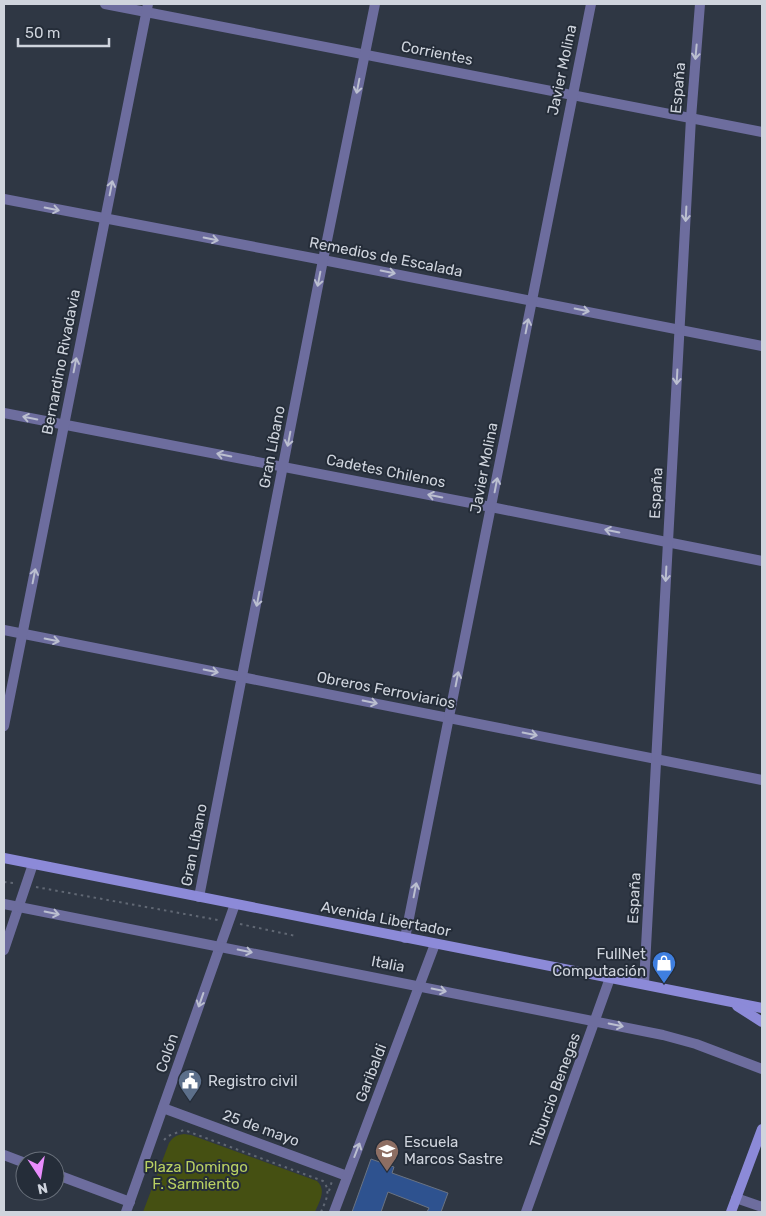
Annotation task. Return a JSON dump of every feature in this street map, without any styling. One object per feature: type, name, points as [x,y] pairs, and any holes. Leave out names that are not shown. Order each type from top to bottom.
[{"type":"main road","name":"Avenida Libertador","points":[[4,858],[762,1008]]},
{"type":"main road","points":[[730,1002],[762,1022]]},
{"type":"main road","points":[[731,1212],[762,1129]]},
{"type":"street","name":"Corrientes","points":[[105,4],[147,8],[364,54],[762,132]]},
{"type":"street","name":"Gran Líbano","points":[[199,897],[374,4]]},
{"type":"street","name":"Javier Molina","points":[[405,938],[592,4]]},
{"type":"street","name":"España","points":[[644,984],[691,118],[700,4]]},
{"type":"street","name":"Bernardino Rivadavia","points":[[4,726],[147,8]]},
{"type":"street","name":"Remedios de Escalada","points":[[4,199],[762,346]]},
{"type":"street","name":"Cadetes Chilenos","points":[[4,413],[762,561]]},
{"type":"street","name":"Obreros Ferroviarios","points":[[4,630],[762,780]]},
{"type":"street","points":[[4,950],[33,864]]},
{"type":"street","name":"Italia","points":[[4,904],[680,1039],[762,1069]]},
{"type":"street","name":"Colón","points":[[126,1212],[235,904]]},
{"type":"street","name":"Garibaldi","points":[[334,1212],[435,944]]},
{"type":"street","name":"Tiburcio Benegas","points":[[526,1212],[610,978]]},
{"type":"street","name":"25 de mayo","points":[[163,1108],[348,1176]]},
{"type":"street","points":[[65,1178],[130,1202]]},
{"type":"street","points":[[736,1198],[762,1207]]},
{"type":"path","points":[[4,882],[229,922],[296,936]]},
{"type":"path","points":[[161,1143],[168,1136],[184,1130],[323,1181],[328,1186],[328,1193],[321,1212]]},
{"type":"green space","name":"Plaza Domingo F. Sarmiento","points":[[184,1134],[317,1181],[322,1192],[315,1212],[143,1212],[169,1143],[175,1137]]},
{"type":"building","name":"Escuela Marcos Sastre","points":[[371,1159],[394,1167],[392,1173],[448,1193],[441,1212],[427,1212],[429,1208],[388,1192],[381,1212],[352,1212]]},
{"type":"place","name":"FullNet Computación","points":[[664,984]]},
{"type":"place","name":"Registro civil","points":[[190,1102]]},
{"type":"place","name":"Escuela Marcos Sastre","points":[[387,1172]]}]
